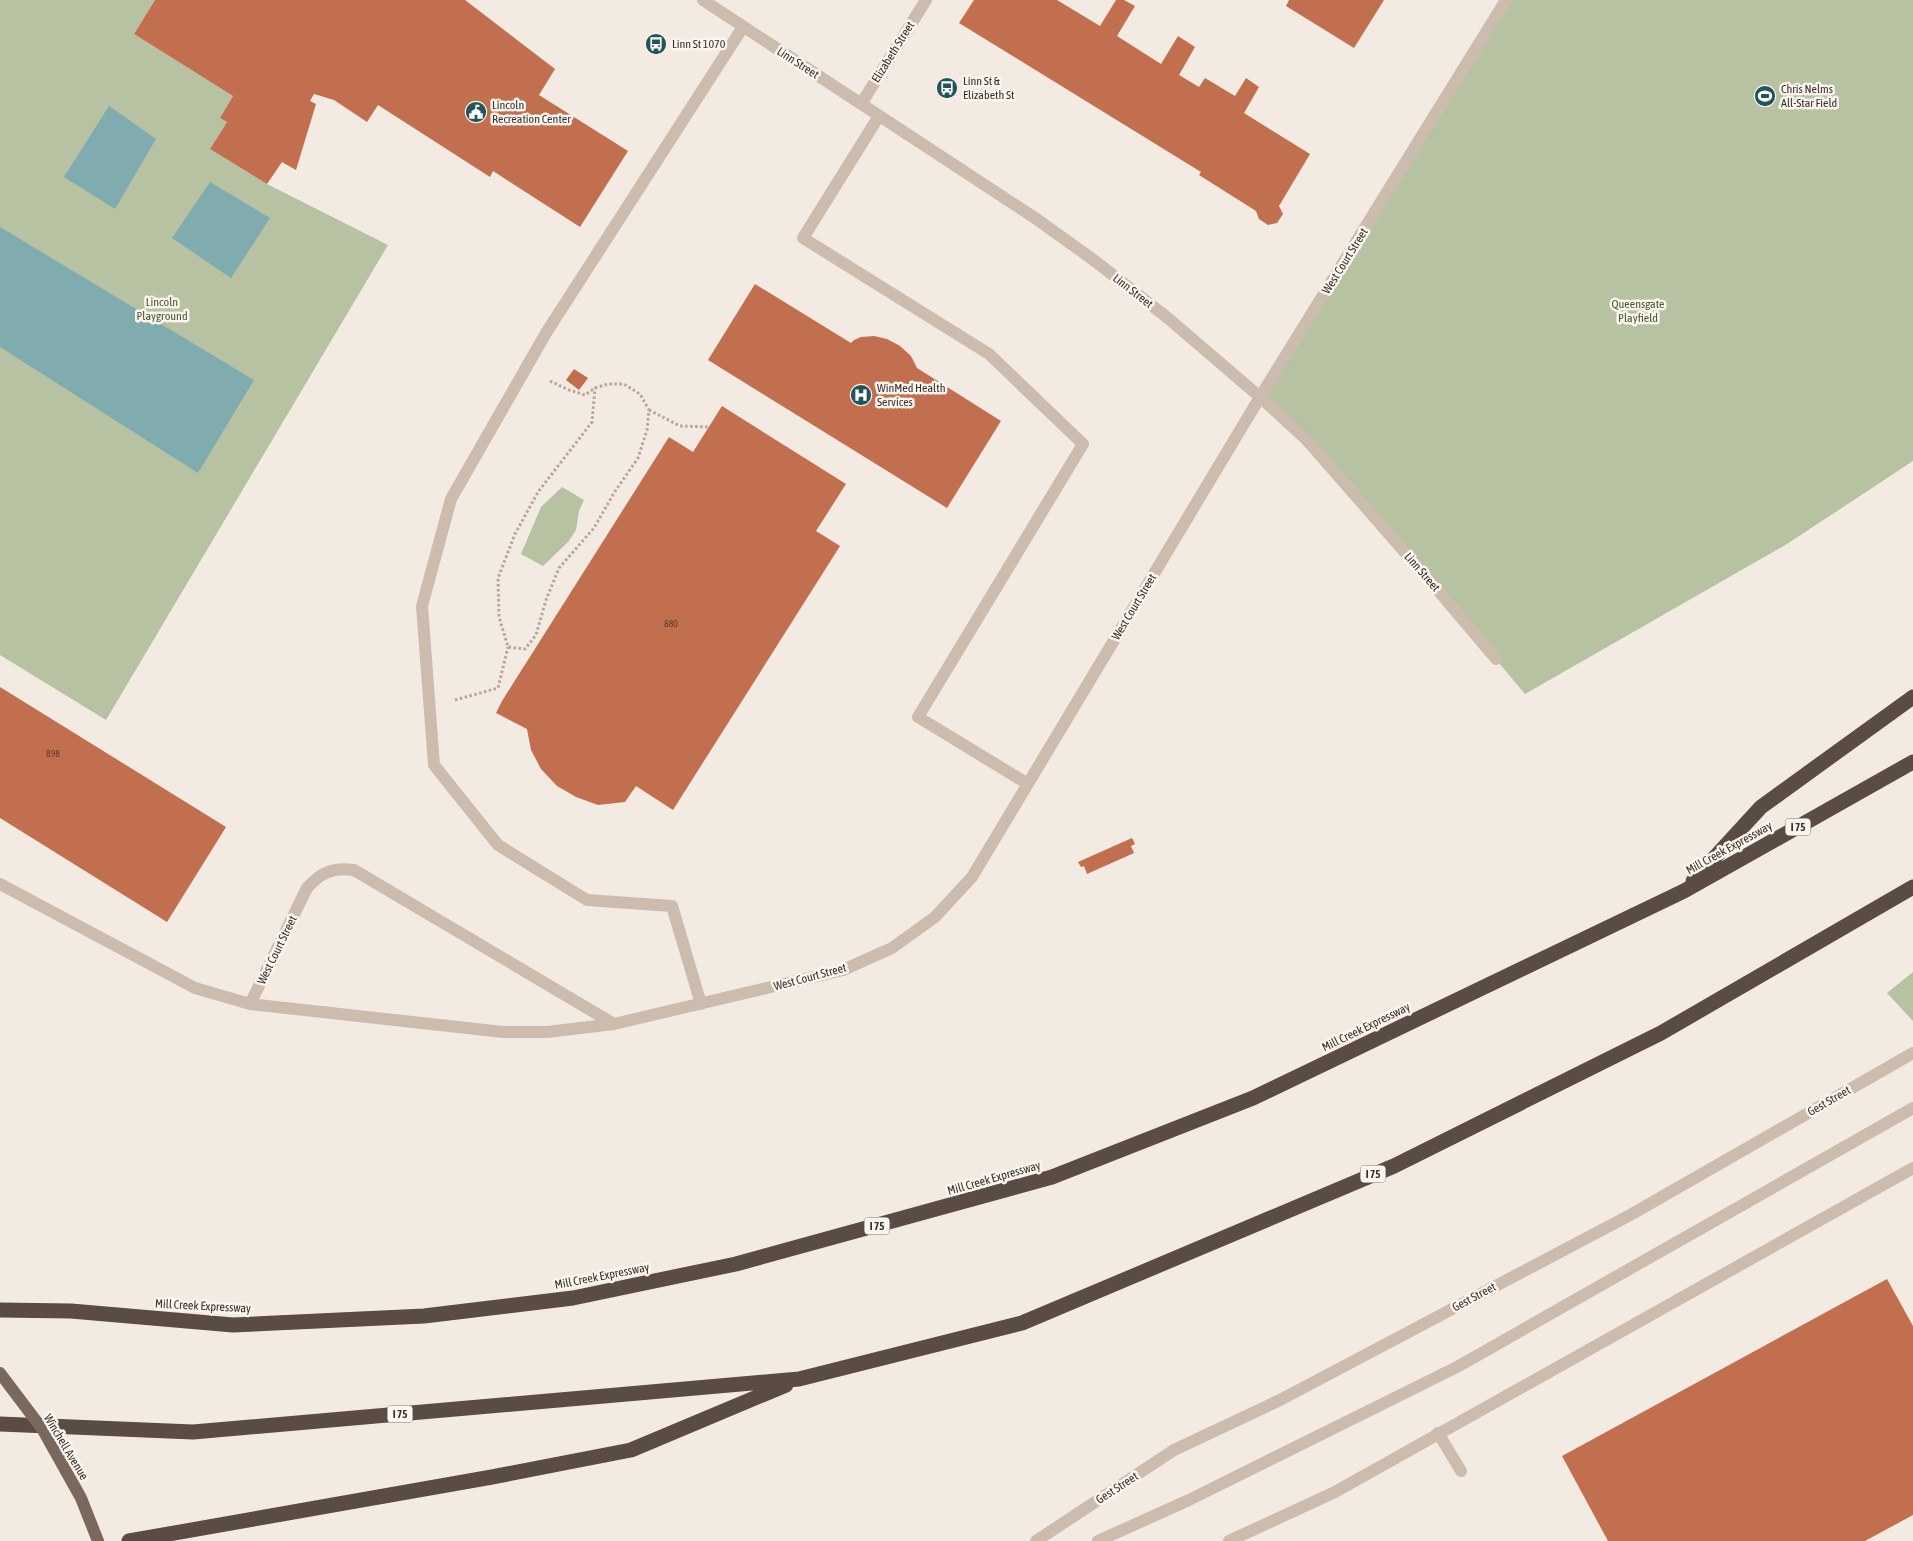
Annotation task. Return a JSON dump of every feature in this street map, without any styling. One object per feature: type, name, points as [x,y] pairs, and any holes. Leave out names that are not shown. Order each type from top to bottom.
[{"type":"highway","points":[[1684,891],[1760,807],[1913,697]]},
{"type":"highway","name":"Mill Creek Expressway","points":[[0,1310],[71,1311],[233,1325],[424,1316],[573,1298],[736,1264],[1052,1177],[1253,1098],[1684,891],[1913,762]]},
{"type":"highway","name":"I 75","points":[[0,1424],[193,1432],[799,1379],[1022,1322],[1394,1166],[1661,1033],[1913,887]]},
{"type":"highway","points":[[129,1541],[492,1477],[632,1450],[799,1379]]},
{"type":"main road","name":"Winchell Avenue","points":[[0,1372],[43,1430],[81,1498],[98,1541]]},
{"type":"street","name":"Linn Street","points":[[703,0],[1035,218],[1095,261],[1169,319],[1260,396],[1306,439],[1496,659]]},
{"type":"street","name":"Elizabeth Street","points":[[861,104],[926,0]]},
{"type":"street","name":"West Court Street","points":[[614,1024],[354,870],[341,868],[328,871],[316,878],[307,888],[250,1004],[503,1032],[547,1032],[614,1024],[843,970],[892,948],[936,917],[972,878],[1260,396],[1506,0]]},
{"type":"street","points":[[700,1004],[672,906],[587,900],[498,845],[434,765],[422,606],[451,499],[524,369],[743,27]]},
{"type":"street","points":[[879,116],[803,238],[989,354],[1083,444],[918,717],[1028,784]]},
{"type":"street","points":[[0,884],[195,988],[250,1004]]},
{"type":"street","name":"Gest Street","points":[[1036,1541],[1174,1450],[1280,1400],[1632,1214],[1913,1053]]},
{"type":"street","points":[[1098,1541],[1189,1500],[1457,1367],[1913,1108]]},
{"type":"street","points":[[1229,1541],[1335,1492],[1913,1168]]},
{"type":"street","points":[[1438,1434],[1461,1471]]},
{"type":"path","points":[[508,647],[525,649],[536,635],[546,600],[559,568],[594,528],[614,493],[638,458],[647,430],[648,410],[640,394],[624,384],[608,384],[596,388],[585,395],[569,390],[524,369]]},
{"type":"path","points":[[429,707],[498,688],[508,647],[500,617],[498,578],[515,534],[538,492],[592,422],[596,388]]},
{"type":"path","points":[[648,410],[680,426],[709,427]]},
{"type":"green space","name":"Lincoln Playground","points":[[0,0],[155,0],[134,34],[233,96],[220,118],[227,122],[210,149],[267,184],[388,245],[106,720],[0,655]]},
{"type":"green space","name":"Queensgate Playfield","points":[[1506,0],[1913,0],[1913,461],[1787,544],[1525,694],[1431,582],[1260,397]]},
{"type":"green space","points":[[562,487],[584,500],[579,511],[576,530],[568,542],[543,566],[521,554],[541,507]]},
{"type":"green space","points":[[1913,972],[1913,1021],[1887,993]]},
{"type":"water","points":[[109,106],[156,139],[115,209],[64,177]]},
{"type":"water","points":[[210,182],[270,218],[231,278],[172,238]]},
{"type":"water","points":[[0,227],[254,380],[198,473],[0,347]]},
{"type":"building","name":"Lincoln Recreation Center","points":[[155,0],[465,0],[555,69],[539,95],[628,151],[580,227],[493,171],[490,177],[378,105],[367,122],[334,100],[314,94],[310,101],[316,104],[296,170],[282,162],[267,184],[210,149],[227,122],[220,118],[233,96],[134,34]]},
{"type":"building","points":[[974,0],[1057,0],[1100,26],[1116,0],[1124,0],[1135,6],[1117,36],[1161,64],[1178,36],[1195,47],[1179,75],[1199,87],[1205,78],[1235,96],[1246,78],[1259,87],[1244,113],[1310,154],[1279,206],[1283,214],[1277,223],[1268,225],[1259,219],[1256,211],[1199,175],[1201,172],[959,23]]},
{"type":"building","points":[[1289,0],[1384,0],[1354,48],[1286,6]]},
{"type":"building","name":"WinMed Health Services","points":[[755,284],[851,343],[861,337],[874,336],[887,339],[900,346],[911,356],[917,368],[1001,421],[947,508],[708,360]]},
{"type":"building","points":[[574,369],[588,378],[579,390],[566,380]]},
{"type":"building","points":[[722,406],[846,484],[816,531],[840,546],[673,810],[636,786],[625,802],[598,805],[576,797],[557,786],[541,769],[531,750],[527,729],[496,713],[669,437],[693,452]]},
{"type":"building","points":[[0,687],[226,827],[167,922],[0,818]]},
{"type":"building","points":[[1132,838],[1135,844],[1131,846],[1134,853],[1087,874],[1084,866],[1081,867],[1078,862]]},
{"type":"building","points":[[1887,1279],[1913,1326],[1913,1515],[1865,1541],[1608,1541],[1562,1456]]},
{"type":"place","name":"Linn St 1070","points":[[656,44]]},
{"type":"place","name":"Linn St & Elizabeth St","points":[[947,88]]},
{"type":"place","name":"Chris Nelms All-Star Field","points":[[1765,96]]},
{"type":"place","name":"Lincoln Recreation Center","points":[[476,112]]},
{"type":"place","name":"WinMed Health Services","points":[[861,395]]}]
